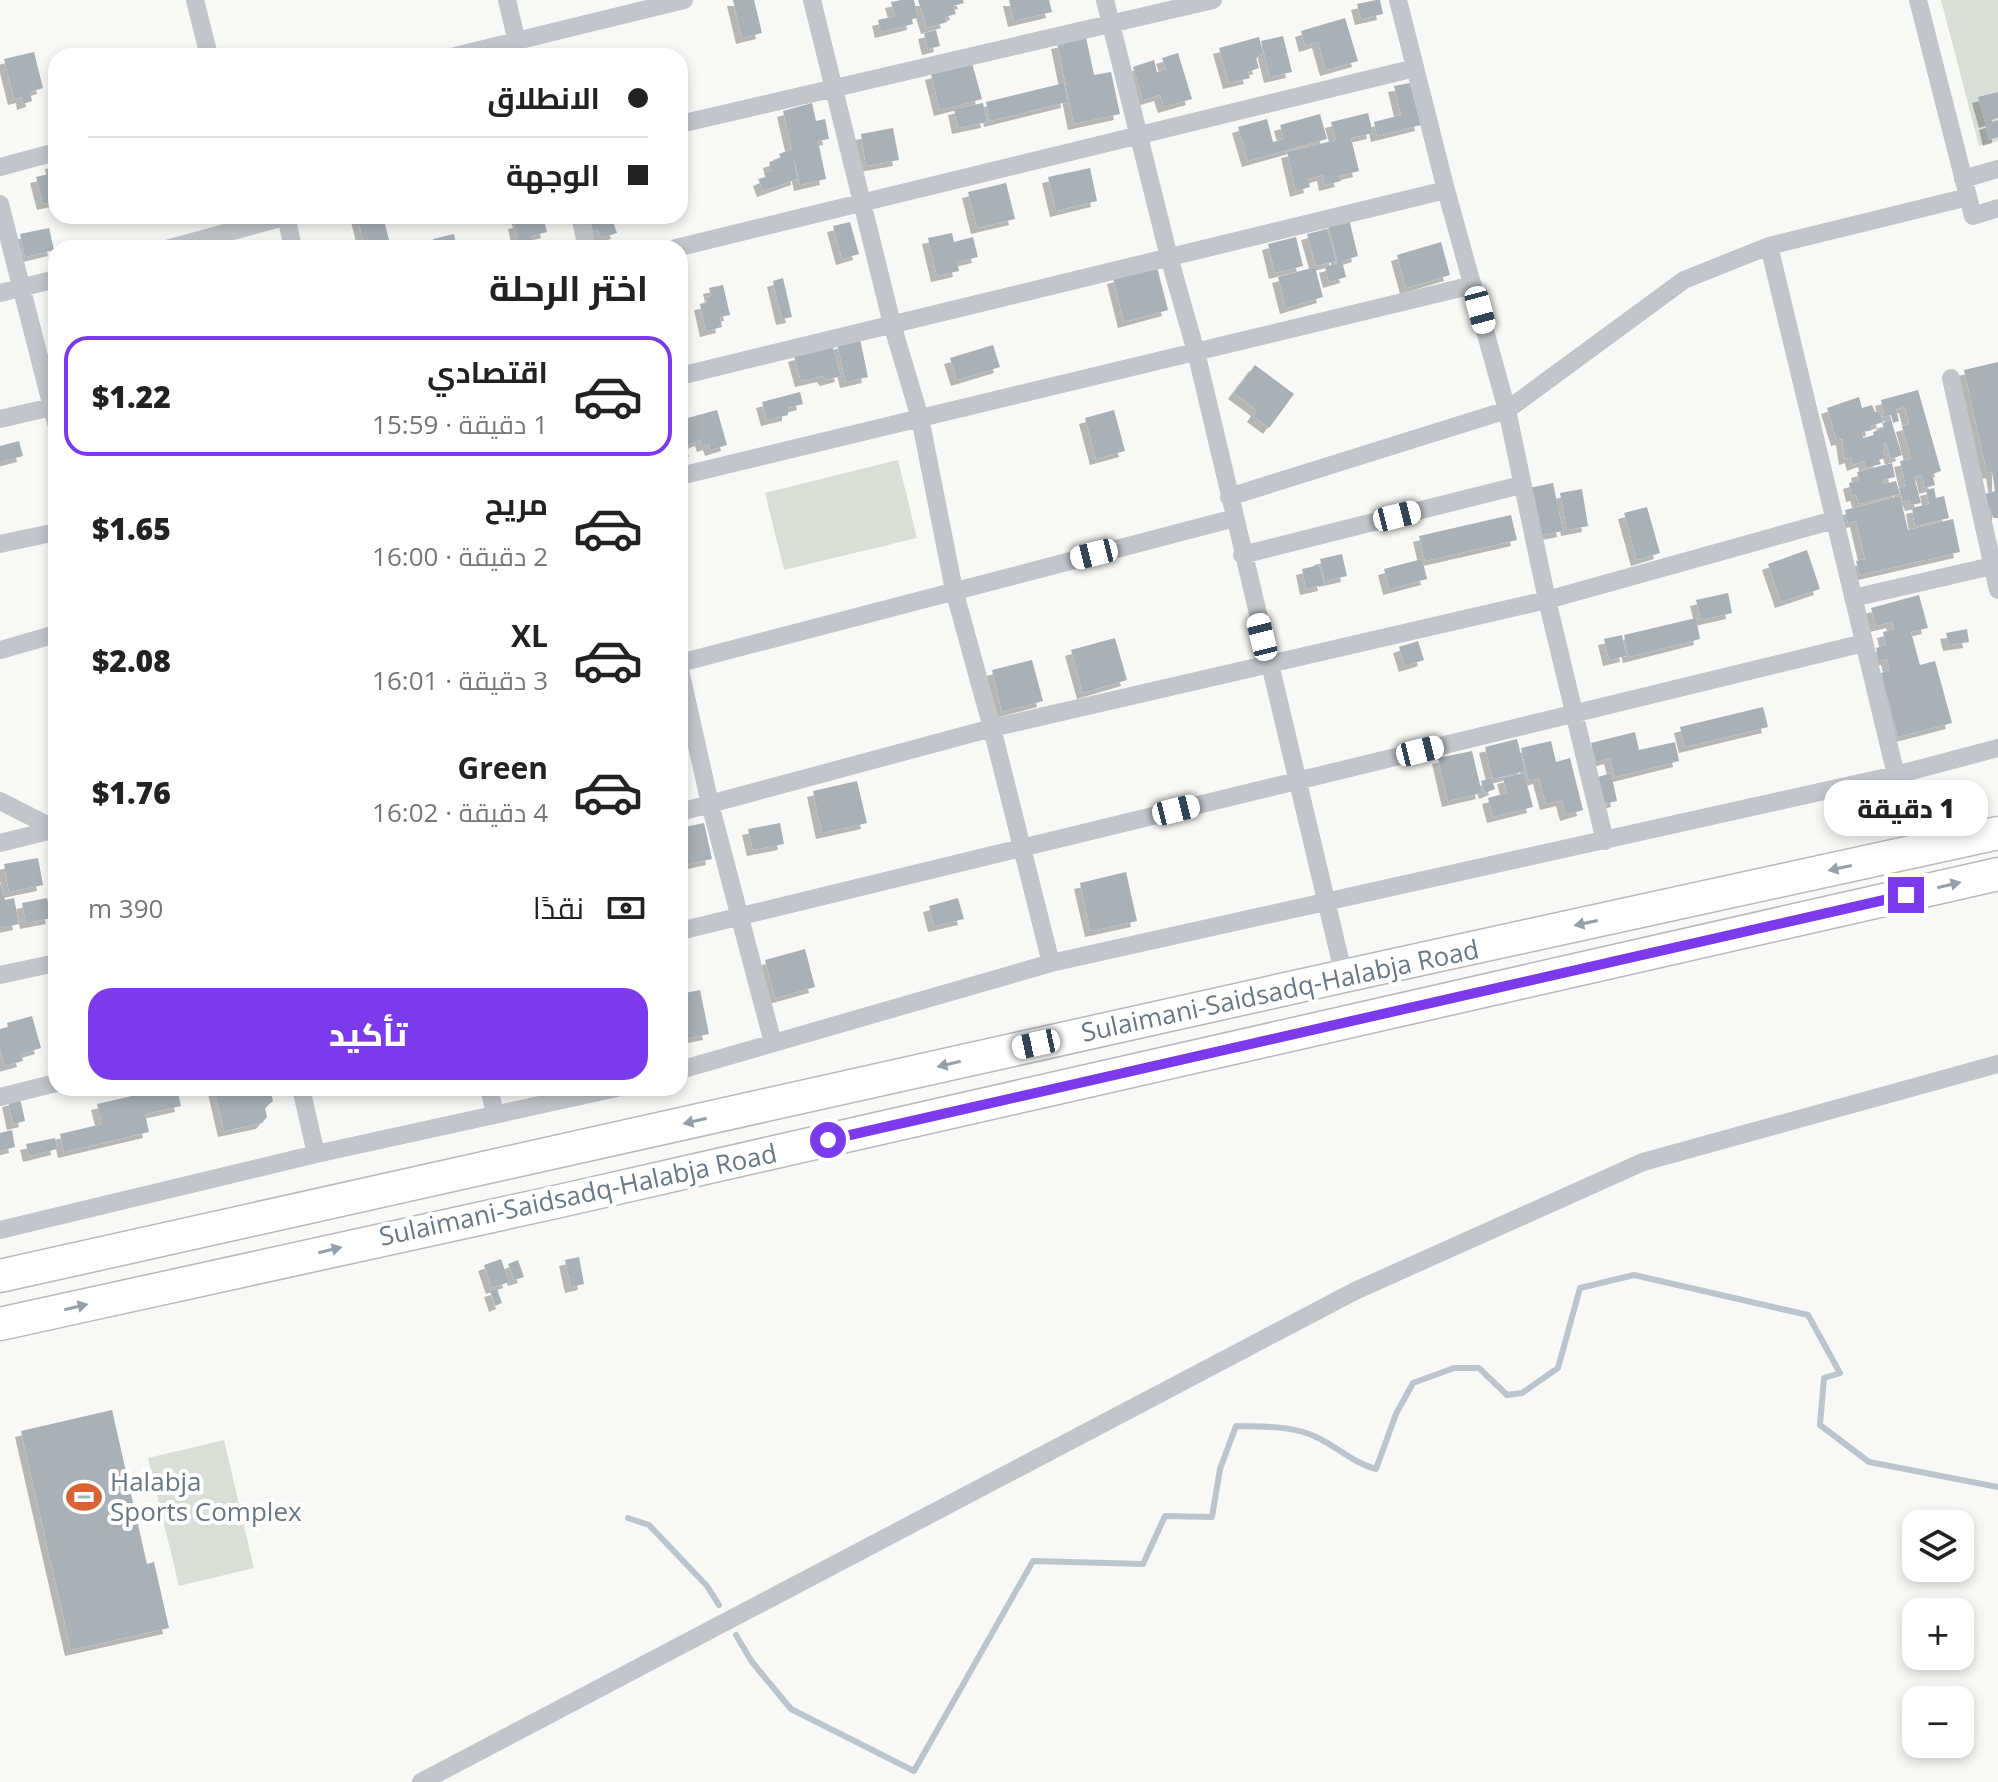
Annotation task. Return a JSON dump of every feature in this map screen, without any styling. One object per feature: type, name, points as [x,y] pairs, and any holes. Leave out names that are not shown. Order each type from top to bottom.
[{"type":"highway","name":"Sulaimani-Saidsadq-Halabja Road","points":[[0,1276],[1998,833]]},
{"type":"highway","name":"Sulaimani-Saidsadq-Halabja Road","points":[[0,1324],[1998,874]]},
{"type":"highway","points":[[1005,1051],[1013,1098]]},
{"type":"street","points":[[195,0],[207,48]]},
{"type":"street","points":[[507,0],[517,42]]},
{"type":"street","points":[[490,48],[517,42],[540,47],[684,0]]},
{"type":"street","points":[[812,0],[892,324],[920,418],[954,590],[1051,963]]},
{"type":"street","points":[[1105,0],[1196,352],[1344,976]]},
{"type":"street","points":[[688,122],[1213,0]]},
{"type":"street","points":[[1398,0],[1446,190],[1507,410],[1547,600],[1605,841]]},
{"type":"street","points":[[1918,0],[1973,216],[1998,208]]},
{"type":"street","points":[[688,245],[1415,68]]},
{"type":"street","points":[[0,167],[48,154]]},
{"type":"street","points":[[1229,497],[1507,410],[1684,280],[1769,246],[1966,188],[1998,169]]},
{"type":"street","points":[[688,374],[1446,190]]},
{"type":"street","points":[[0,204],[48,387]]},
{"type":"street","points":[[199,240],[257,224]]},
{"type":"street","points":[[1769,246],[1896,775]]},
{"type":"street","points":[[0,293],[48,281]]},
{"type":"street","points":[[688,474],[1473,285]]},
{"type":"street","points":[[1951,378],[1998,590]]},
{"type":"street","points":[[0,419],[48,413]]},
{"type":"street","points":[[1242,555],[1521,485]]},
{"type":"street","points":[[688,661],[1235,518]]},
{"type":"street","points":[[688,810],[992,728],[1547,600],[1834,520]]},
{"type":"street","points":[[0,544],[48,534]]},
{"type":"street","points":[[1853,598],[1992,566]]},
{"type":"street","points":[[0,650],[48,636]]},
{"type":"street","points":[[688,929],[1864,643]]},
{"type":"street","points":[[688,706],[710,804],[773,1043]]},
{"type":"street","points":[[688,1068],[1051,963],[1896,775],[1998,748]]},
{"type":"street","points":[[0,801],[48,825]]},
{"type":"street","points":[[0,843],[48,831]]},
{"type":"street","points":[[0,975],[48,965]]},
{"type":"street","points":[[421,1782],[1355,1291],[1643,1162],[1998,1064]]},
{"type":"street","points":[[0,1097],[48,1085]]},
{"type":"street","points":[[303,1096],[316,1154]]},
{"type":"street","points":[[491,1096],[495,1114]]},
{"type":"street","points":[[0,1230],[316,1154],[579,1096]]},
{"type":"shaded area","points":[[1941,0],[1998,0],[1998,141],[1979,146]]},
{"type":"shaded area","points":[[898,460],[917,538],[784,570],[765,493]]},
{"type":"shaded area","points":[[224,1440],[254,1568],[179,1586],[148,1458]]},
{"type":"building","points":[[733,0],[754,0],[762,33],[742,38]]},
{"type":"building","points":[[914,0],[918,18],[912,19],[913,24],[881,32],[878,20],[895,16],[891,2]]},
{"type":"building","points":[[918,0],[963,0],[964,3],[953,6],[956,14],[945,17],[947,22],[927,28]]},
{"type":"building","points":[[1009,0],[1049,0],[1052,12],[1014,21]]},
{"type":"building","points":[[1380,0],[1383,14],[1361,19],[1357,4]]},
{"type":"building","points":[[1345,18],[1358,61],[1326,70],[1318,42],[1305,46],[1301,31]]},
{"type":"building","points":[[936,30],[940,46],[928,49],[924,33]]},
{"type":"building","points":[[1283,36],[1292,72],[1270,77],[1261,41]]},
{"type":"building","points":[[1086,37],[1094,75],[1111,72],[1120,114],[1074,124],[1057,43]]},
{"type":"building","points":[[1259,37],[1263,53],[1256,58],[1259,68],[1248,72],[1250,78],[1229,83],[1219,48]]},
{"type":"building","points":[[34,52],[43,88],[30,92],[32,101],[23,104],[22,97],[14,99],[4,59]]},
{"type":"building","points":[[1178,53],[1192,99],[1164,107],[1160,95],[1143,100],[1133,67],[1154,60],[1157,72],[1166,69],[1162,58]]},
{"type":"building","points":[[972,63],[982,99],[940,110],[931,74]]},
{"type":"building","points":[[1064,83],[1067,102],[990,121],[986,102]]},
{"type":"building","points":[[1410,83],[1421,125],[1377,136],[1374,122],[1401,115],[1394,86]]},
{"type":"building","points":[[1998,92],[1998,118],[1985,122],[1978,97]]},
{"type":"building","points":[[812,103],[816,121],[825,119],[829,139],[818,141],[826,179],[800,185],[793,154],[797,179],[763,191],[759,180],[766,177],[764,173],[771,171],[769,162],[781,158],[779,154],[792,149],[783,111]]},
{"type":"building","points":[[983,103],[987,122],[958,128],[954,109]]},
{"type":"building","points":[[1368,113],[1373,133],[1351,138],[1359,171],[1339,176],[1341,181],[1325,185],[1323,175],[1308,179],[1310,187],[1296,191],[1287,152],[1336,140],[1331,122]]},
{"type":"building","points":[[1320,114],[1327,139],[1248,161],[1238,127],[1267,119],[1273,142],[1284,139],[1280,125]]},
{"type":"building","points":[[1998,120],[1998,137],[1989,140],[1985,124]]},
{"type":"building","points":[[893,128],[899,160],[866,166],[861,134]]},
{"type":"building","points":[[1090,168],[1097,201],[1056,211],[1048,177]]},
{"type":"building","points":[[48,174],[48,203],[43,204],[36,177]]},
{"type":"building","points":[[1006,183],[1015,219],[977,228],[968,192]]},
{"type":"building","points":[[1349,219],[1358,256],[1342,261],[1346,277],[1329,282],[1325,267],[1338,263],[1328,224]]},
{"type":"building","points":[[850,222],[859,254],[842,259],[833,226]]},
{"type":"building","points":[[359,224],[385,224],[389,240],[363,240]]},
{"type":"building","points":[[514,224],[545,224],[547,232],[532,236],[533,240],[518,240]]},
{"type":"building","points":[[591,224],[614,224],[617,233],[601,238],[598,230],[593,231]]},
{"type":"building","points":[[49,228],[52,240],[48,240],[48,251],[25,257],[20,234]]},
{"type":"building","points":[[1327,229],[1336,261],[1316,266],[1307,234]]},
{"type":"building","points":[[952,233],[954,242],[973,237],[978,257],[957,262],[959,271],[937,276],[928,238]]},
{"type":"building","points":[[454,234],[455,240],[433,240]]},
{"type":"building","points":[[1296,237],[1303,266],[1275,273],[1268,244]]},
{"type":"building","points":[[1441,242],[1450,275],[1406,288],[1397,255]]},
{"type":"building","points":[[1157,267],[1168,310],[1124,322],[1113,278]]},
{"type":"building","points":[[1315,267],[1323,297],[1286,308],[1278,277]]},
{"type":"building","points":[[783,278],[792,317],[782,319],[773,281]]},
{"type":"building","points":[[723,285],[730,315],[720,317],[722,327],[706,331],[700,304],[707,303],[706,298],[711,296],[709,288]]},
{"type":"building","points":[[860,339],[868,377],[846,382],[837,344]]},
{"type":"building","points":[[832,345],[841,376],[801,381],[794,356]]},
{"type":"building","points":[[993,345],[1000,367],[957,380],[950,358]]},
{"type":"building","points":[[1998,362],[1998,518],[1993,518],[1985,494],[1995,491],[1992,472],[1987,473],[1964,370]]},
{"type":"building","points":[[1255,365],[1294,394],[1269,428],[1253,416],[1257,410],[1234,393]]},
{"type":"building","points":[[1918,390],[1941,471],[1932,474],[1935,485],[1925,488],[1922,475],[1914,477],[1921,503],[1911,505],[1909,500],[1903,502],[1899,488],[1906,486],[1900,461],[1911,459],[1902,426],[1909,424],[1905,407],[1896,409],[1899,421],[1893,423],[1891,415],[1883,417],[1881,400]]},
{"type":"building","points":[[800,392],[803,404],[788,408],[788,415],[767,420],[762,402]]},
{"type":"building","points":[[1859,397],[1862,408],[1872,405],[1875,412],[1879,411],[1883,422],[1871,426],[1872,430],[1862,432],[1863,438],[1874,435],[1873,432],[1884,428],[1882,423],[1891,420],[1902,455],[1891,459],[1886,443],[1883,444],[1885,458],[1879,460],[1881,464],[1866,468],[1864,461],[1853,465],[1851,457],[1845,459],[1842,439],[1837,440],[1827,408]]},
{"type":"building","points":[[717,410],[727,445],[711,450],[709,444],[703,446],[701,440],[688,445],[688,418]]},
{"type":"building","points":[[1114,410],[1125,451],[1096,459],[1085,418]]},
{"type":"building","points":[[19,441],[23,456],[0,462],[0,446]]},
{"type":"building","points":[[1892,463],[1895,477],[1883,480],[1884,484],[1896,481],[1900,494],[1859,504],[1856,495],[1852,496],[1849,483],[1859,480],[1857,472]]},
{"type":"building","points":[[1553,483],[1563,531],[1539,536],[1529,488]]},
{"type":"building","points":[[1934,488],[1936,498],[1944,496],[1949,518],[1915,526],[1912,508],[1929,504],[1926,490]]},
{"type":"building","points":[[1582,489],[1588,526],[1567,530],[1560,493]]},
{"type":"building","points":[[1900,496],[1908,530],[1953,519],[1960,552],[1860,575],[1856,561],[1865,559],[1856,521],[1848,523],[1845,510]]},
{"type":"building","points":[[1647,507],[1660,553],[1637,560],[1624,513]]},
{"type":"building","points":[[1511,515],[1517,540],[1425,561],[1419,536]]},
{"type":"building","points":[[1807,550],[1820,589],[1781,602],[1768,564]]},
{"type":"building","points":[[1342,554],[1347,576],[1325,581],[1320,559]]},
{"type":"building","points":[[1422,559],[1427,579],[1389,589],[1384,569]]},
{"type":"building","points":[[1319,565],[1324,585],[1306,589],[1302,569]]},
{"type":"building","points":[[1728,593],[1732,613],[1701,620],[1696,600]]},
{"type":"building","points":[[1919,595],[1928,628],[1911,632],[1920,665],[1935,661],[1952,723],[1898,737],[1881,673],[1890,670],[1887,659],[1879,661],[1876,648],[1886,645],[1883,632],[1894,629],[1892,622],[1876,626],[1871,608]]},
{"type":"building","points":[[1696,618],[1700,639],[1629,657],[1624,635]]},
{"type":"building","points":[[1967,629],[1969,642],[1949,645],[1946,633]]},
{"type":"building","points":[[1622,635],[1626,656],[1609,660],[1604,639]]},
{"type":"building","points":[[1115,638],[1127,680],[1083,693],[1071,650]]},
{"type":"building","points":[[1418,641],[1424,660],[1405,666],[1399,647]]},
{"type":"building","points":[[1032,660],[1043,701],[1002,712],[992,670]]},
{"type":"building","points":[[1763,707],[1768,727],[1685,747],[1680,727]]},
{"type":"building","points":[[1635,732],[1639,750],[1675,742],[1679,761],[1615,777],[1610,758],[1596,762],[1591,743]]},
{"type":"building","points":[[1517,739],[1525,771],[1493,779],[1485,747]]},
{"type":"building","points":[[1551,741],[1556,762],[1570,758],[1583,810],[1566,815],[1562,800],[1546,804],[1539,778],[1529,781],[1521,748]]},
{"type":"building","points":[[1472,751],[1482,793],[1448,801],[1438,758]]},
{"type":"building","points":[[1524,773],[1533,807],[1493,817],[1488,798],[1507,793],[1503,778]]},
{"type":"building","points":[[1611,773],[1617,801],[1604,804],[1598,777]]},
{"type":"building","points":[[1491,778],[1495,789],[1485,793],[1481,781]]},
{"type":"building","points":[[857,781],[867,823],[822,833],[813,791]]},
{"type":"building","points":[[704,823],[712,859],[688,864],[688,826]]},
{"type":"building","points":[[780,823],[784,844],[753,850],[748,829]]},
{"type":"building","points":[[38,858],[43,885],[9,892],[4,864]]},
{"type":"building","points":[[1126,872],[1137,921],[1091,931],[1080,883]]},
{"type":"building","points":[[0,883],[5,900],[14,898],[19,924],[0,928]]},
{"type":"building","points":[[47,898],[48,919],[26,923],[22,903]]},
{"type":"building","points":[[958,898],[964,919],[934,926],[929,906]]},
{"type":"building","points":[[805,949],[815,987],[775,998],[765,960]]},
{"type":"building","points":[[700,990],[709,1034],[688,1038],[688,992]]},
{"type":"building","points":[[32,1016],[41,1048],[21,1054],[23,1061],[5,1066],[0,1049],[0,1029],[8,1027],[7,1023]]},
{"type":"building","points":[[132,1096],[179,1096],[181,1106],[145,1114],[149,1132],[64,1152],[60,1134],[102,1124],[97,1104]]},
{"type":"building","points":[[216,1096],[272,1096],[273,1101],[265,1108],[267,1117],[262,1123],[224,1131]]},
{"type":"building","points":[[20,1098],[25,1121],[13,1124],[8,1101]]},
{"type":"building","points":[[12,1130],[15,1147],[0,1151],[0,1133]]},
{"type":"building","points":[[55,1138],[57,1149],[29,1156],[26,1144]]},
{"type":"building","points":[[579,1257],[584,1284],[571,1287],[565,1260]]},
{"type":"building","points":[[501,1259],[509,1282],[492,1288],[484,1265]]},
{"type":"building","points":[[518,1260],[524,1277],[514,1280],[508,1264]]},
{"type":"building","points":[[497,1289],[502,1303],[495,1306],[490,1291]]},
{"type":"building","name":"Halabja Sports Complex","points":[[112,1410],[147,1564],[154,1562],[169,1628],[71,1650],[21,1431]]},
{"type":"waterway","points":[[736,1635],[752,1662],[791,1709],[914,1771],[1033,1561],[1143,1564],[1165,1516],[1212,1517],[1220,1469],[1236,1426],[1277,1427],[1307,1433],[1376,1469],[1396,1414],[1413,1383],[1454,1368],[1479,1368],[1507,1395],[1522,1393],[1558,1368],[1580,1288],[1634,1275],[1808,1315],[1840,1373],[1824,1378],[1820,1425],[1869,1462],[1998,1487]]},
{"type":"waterway","points":[[628,1518],[649,1525],[707,1586],[719,1605]]},
{"type":"place","name":"Halabja Sports Complex","points":[[84,1497]]},
{"type":"route","points":[[828,1140],[1906,895]]}]
